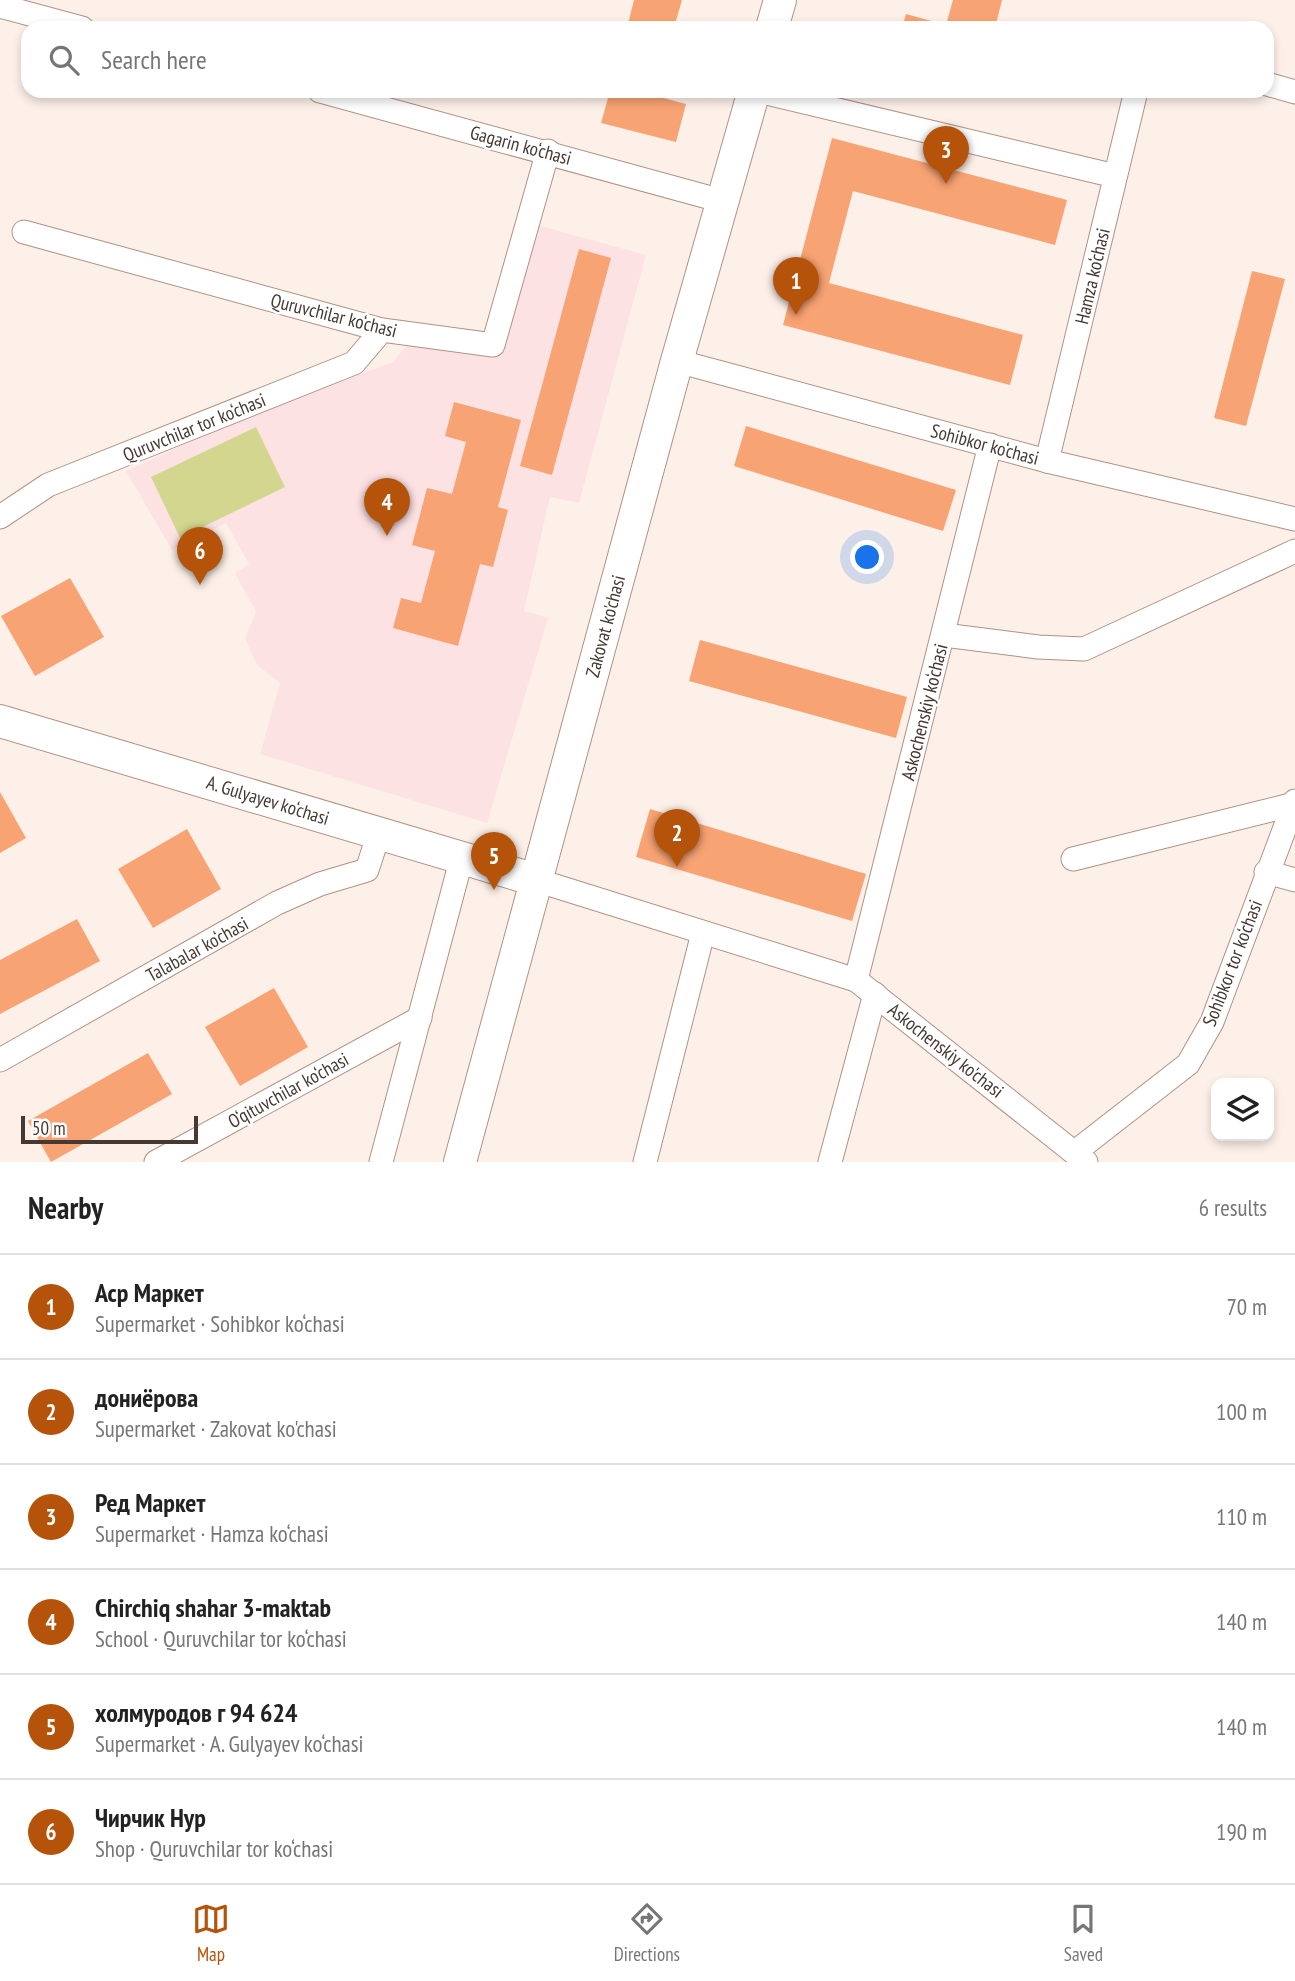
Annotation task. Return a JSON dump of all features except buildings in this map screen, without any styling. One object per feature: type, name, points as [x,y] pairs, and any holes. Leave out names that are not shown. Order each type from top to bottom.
[{"type":"main road","points":[[774,21],[780,0]]},
{"type":"main road","name":"Zakovat ko'chasi","points":[[460,1162],[677,361],[754,98]]},
{"type":"main road","name":"A. Gulyayev ko‘chasi","points":[[0,721],[536,880]]},
{"type":"street","points":[[0,6],[56,21]]},
{"type":"street","points":[[1274,86],[1295,92]]},
{"type":"street","name":"Gagarin ko‘chasi","points":[[346,98],[722,201]]},
{"type":"street","points":[[786,98],[1115,176]]},
{"type":"street","name":"Hamza ko‘chasi","points":[[1047,461],[1134,98]]},
{"type":"street","name":"Quruvchilar ko‘chasi","points":[[24,232],[382,330],[493,345],[548,152]]},
{"type":"street","name":"Quruvchilar tor ko‘chasi","points":[[0,517],[48,485],[354,363],[382,330]]},
{"type":"street","name":"Sohibkor ko‘chasi","points":[[677,361],[1047,461],[1295,519]]},
{"type":"street","name":"Askochenskiy ko‘chasi","points":[[856,980],[990,445]]},
{"type":"street","points":[[944,635],[1038,647],[1084,649],[1295,551]]},
{"type":"street","name":"Sohibkor tor ko‘chasi","points":[[1073,859],[1295,803]]},
{"type":"street","name":"Sohibkor tor ko‘chasi","points":[[1080,1157],[1188,1064],[1212,1022],[1266,873],[1295,803]]},
{"type":"street","name":"Talabalar ko‘chasi","points":[[0,1060],[277,904],[320,884],[367,870],[379,833]]},
{"type":"street","points":[[381,1162],[462,857]]},
{"type":"street","points":[[1266,873],[1295,880]]},
{"type":"street","points":[[536,880],[856,980],[875,994]]},
{"type":"street","points":[[645,1162],[703,933]]},
{"type":"street","name":"Askochenskiy ko'chasi","points":[[831,1162],[875,994],[1080,1157]]},
{"type":"street","name":"O‘qituvchilar ko‘chasi","points":[[156,1162],[420,1018]]},
{"type":"shaded area","points":[[537,225],[646,255],[579,503],[550,497],[524,611],[548,618],[487,823],[260,754],[280,683],[257,665],[245,638],[256,612],[235,573],[249,564],[226,523],[172,550],[126,471],[239,420],[393,362],[407,345],[502,356]]},
{"type":"green space","points":[[256,427],[285,487],[180,538],[151,477]]},
{"type":"place","name":"Ред Маркет","points":[[946,184]]},
{"type":"place","name":"Аср Маркет","points":[[796,315]]},
{"type":"place","name":"Chirchiq shahar 3-maktab","points":[[387,536]]},
{"type":"place","name":"Чирчик Нур","points":[[200,585]]},
{"type":"place","name":"дониёрова","points":[[677,867]]},
{"type":"place","name":"холмуродов г 94 624","points":[[494,890]]}]
